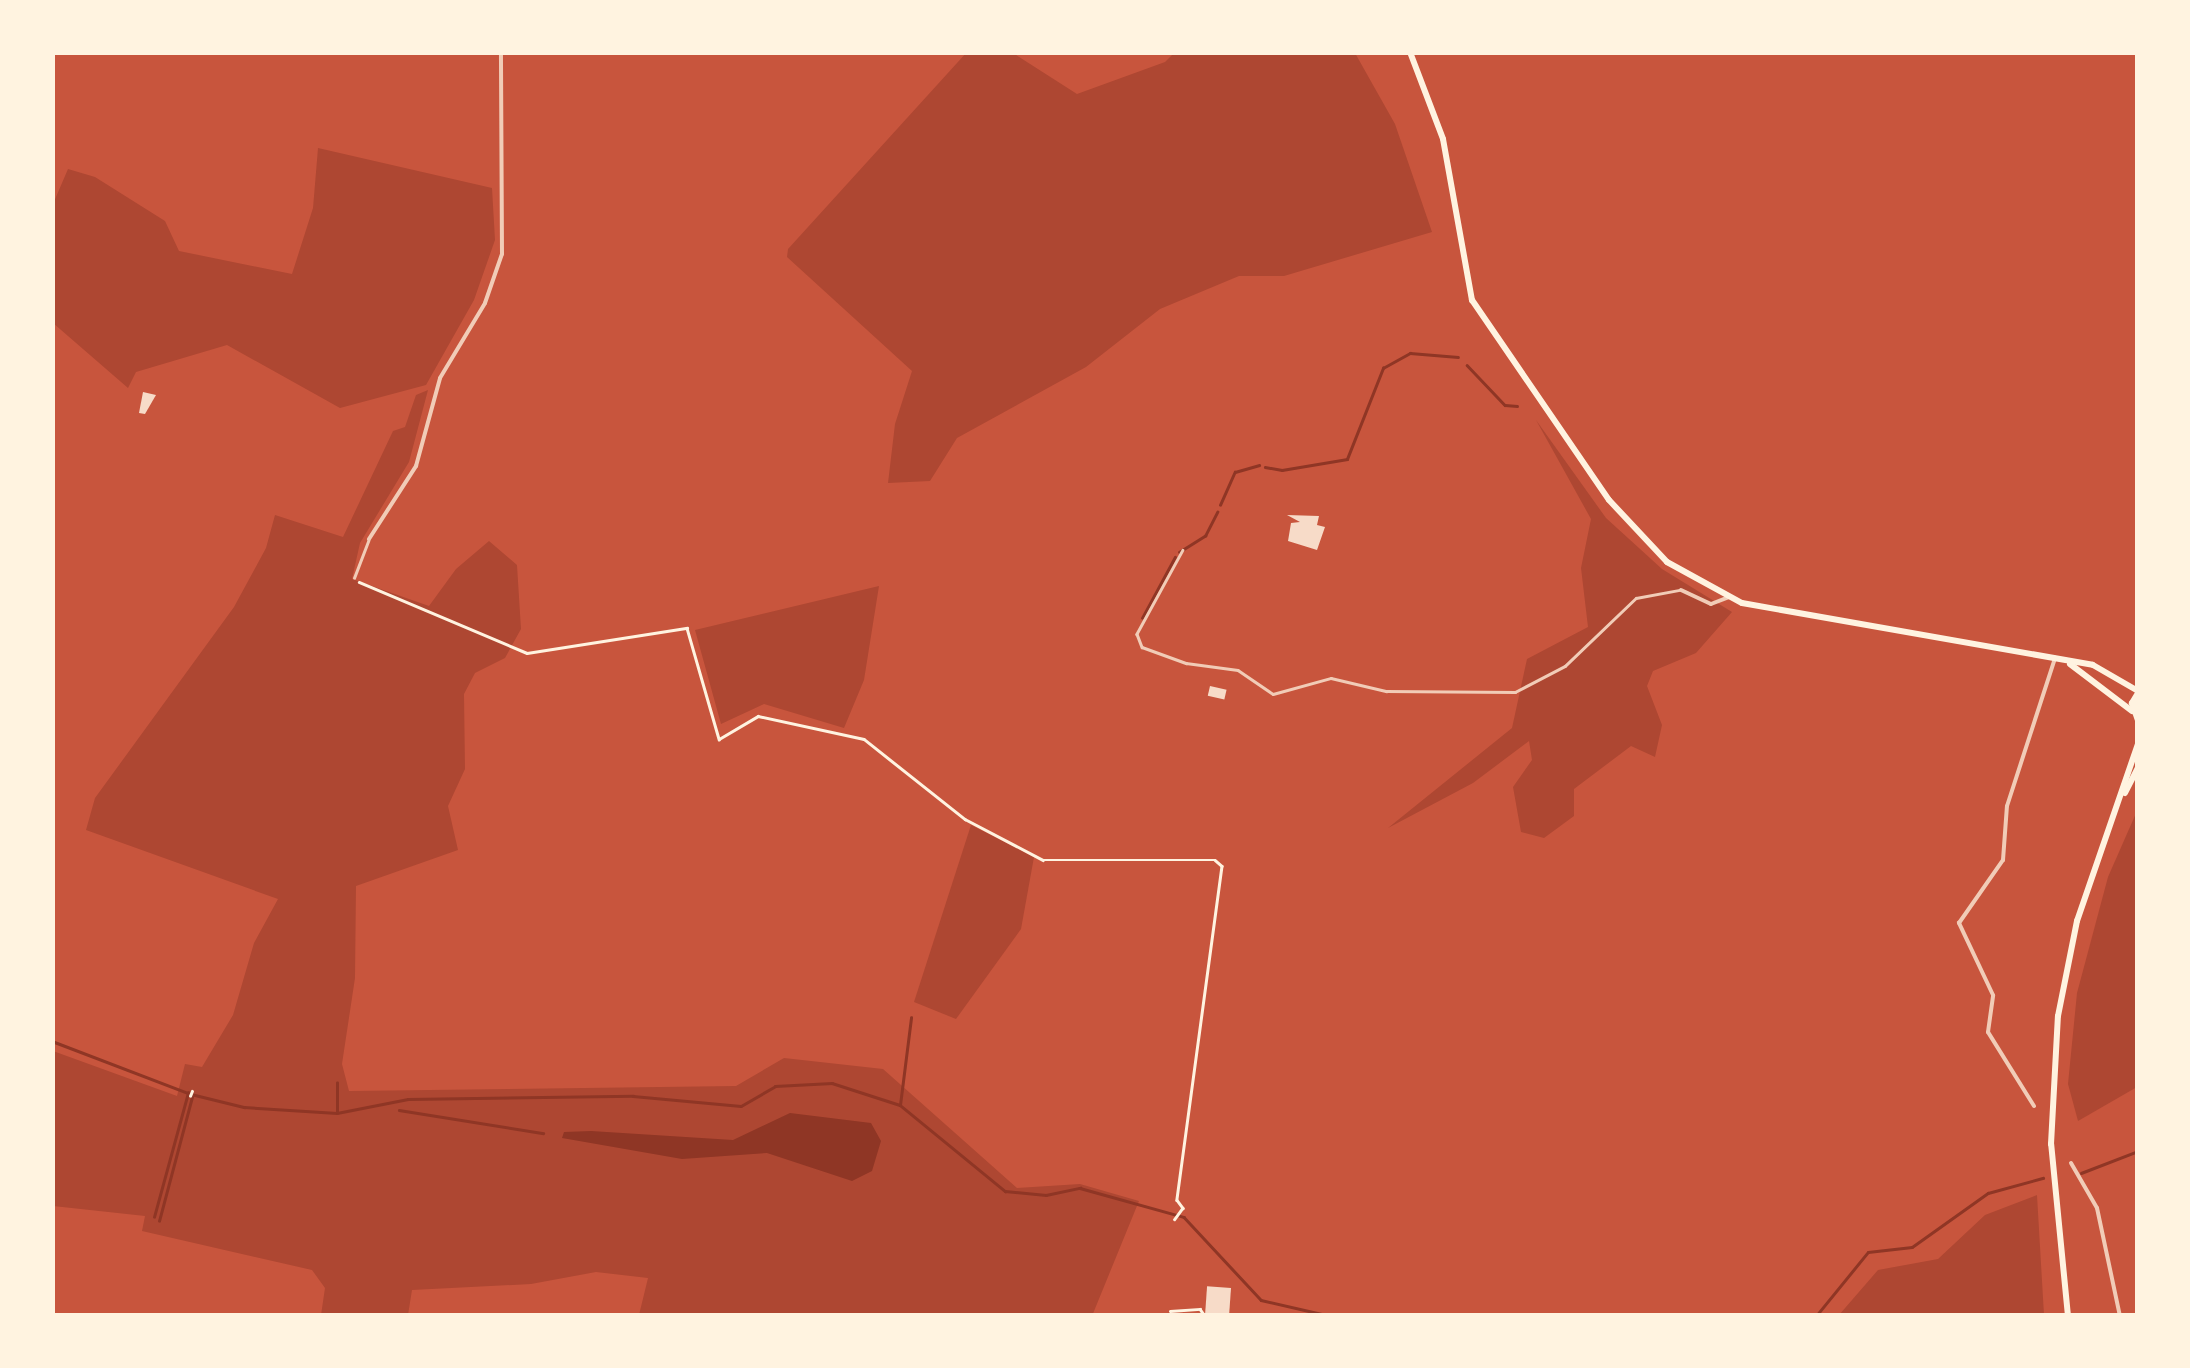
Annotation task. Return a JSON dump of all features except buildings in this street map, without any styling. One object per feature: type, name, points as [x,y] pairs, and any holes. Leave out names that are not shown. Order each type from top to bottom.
[{"type":"main road","points":[[1410,52],[1443,138],[1472,300],[1637,535],[1667,562],[1729,597],[1786,615],[2093,666],[2138,692],[2132,710]]},
{"type":"main road","points":[[2055,658],[2096,678],[2138,720]]},
{"type":"main road","points":[[2066,1316],[2051,1144],[2053,1070],[2065,973],[2138,744]]},
{"type":"main road","points":[[2111,820],[2138,768]]},
{"type":"street","points":[[369,539],[416,466],[440,378],[486,304],[502,254],[501,52]]},
{"type":"street","points":[[1681,590],[1711,604],[1729,597]]},
{"type":"street","points":[[2034,1106],[1988,1032],[1994,995],[1959,923],[2003,860],[2008,806],[2055,658]]},
{"type":"street","points":[[2071,1164],[2097,1208],[2120,1316]]},
{"type":"lane","points":[[353,579],[369,539]]},
{"type":"lane","points":[[1183,550],[1136,634],[1142,647],[1186,663],[1238,670],[1273,694],[1331,678],[1386,691],[1515,692],[1565,666],[1636,598],[1681,590]]},
{"type":"path","points":[[353,579],[526,653],[687,628],[719,739],[758,716],[864,739],[965,819],[1043,860],[1214,860],[1222,866],[1176,1200],[1178,1216]]},
{"type":"path","points":[[1170,1310],[1200,1309],[1205,1316]]},
{"type":"shaded area","points":[[967,52],[1013,53],[1077,94],[1165,62],[1174,53],[1355,53],[1395,124],[1432,232],[1284,276],[1239,276],[1160,309],[1086,367],[957,438],[930,481],[888,483],[895,424],[912,371],[787,257],[788,249]]},
{"type":"shaded area","points":[[318,148],[492,188],[495,240],[474,300],[426,385],[340,408],[227,345],[136,372],[128,388],[53,323],[53,204],[68,169],[95,177],[165,221],[179,251],[292,274],[313,208]]},
{"type":"shaded area","points":[[428,390],[409,462],[360,543],[352,579],[429,606],[456,569],[489,541],[517,565],[521,629],[505,658],[475,673],[464,694],[465,769],[448,806],[458,850],[356,886],[355,978],[342,1064],[349,1091],[736,1086],[784,1058],[883,1069],[1017,1188],[1080,1184],[1139,1201],[1092,1316],[639,1315],[648,1278],[596,1272],[531,1284],[412,1290],[408,1315],[321,1315],[325,1288],[312,1270],[142,1231],[145,1216],[53,1206],[53,1051],[177,1096],[185,1064],[202,1067],[233,1015],[254,943],[278,899],[86,830],[95,798],[234,607],[266,548],[275,515],[343,537],[393,431],[405,427],[416,395]]},
{"type":"shaded area","points":[[1536,420],[1606,518],[1662,569],[1732,612],[1696,653],[1653,671],[1647,686],[1662,725],[1655,757],[1631,746],[1574,789],[1574,816],[1544,838],[1521,832],[1513,787],[1532,760],[1529,741],[1473,783],[1388,828],[1512,728],[1527,659],[1588,627],[1581,568],[1591,519]]},
{"type":"shaded area","points":[[879,586],[864,680],[844,728],[764,704],[721,724],[695,630]]},
{"type":"shaded area","points":[[2137,811],[2137,1087],[2078,1121],[2068,1084],[2077,993],[2108,877]]},
{"type":"shaded area","points":[[971,825],[1034,857],[1021,929],[956,1019],[914,1002]]},
{"type":"shaded area","points":[[790,1113],[871,1123],[881,1141],[872,1171],[852,1181],[767,1153],[682,1159],[562,1138],[564,1132],[591,1131],[733,1140]]},
{"type":"shaded area","points":[[2037,1195],[2044,1315],[1839,1315],[1878,1270],[1938,1259],[1985,1215]]},
{"type":"waterway","points":[[1265,467],[1282,470],[1347,459],[1383,368],[1410,353],[1458,357]]},
{"type":"waterway","points":[[1467,365],[1505,405],[1517,406]]},
{"type":"waterway","points":[[1220,505],[1235,472],[1259,465]]},
{"type":"waterway","points":[[1179,552],[1205,536],[1217,512]]},
{"type":"waterway","points":[[1142,618],[1175,557]]},
{"type":"waterway","points":[[900,1105],[911,1018]]},
{"type":"waterway","points":[[52,1041],[191,1094],[244,1107],[337,1113],[408,1099],[633,1096],[741,1106],[775,1086],[832,1083],[900,1105],[1005,1191],[1046,1195],[1080,1188],[1184,1217],[1261,1300],[1331,1316]]},
{"type":"waterway","points":[[337,1083],[337,1112]]},
{"type":"waterway","points":[[154,1217],[188,1093]]},
{"type":"waterway","points":[[159,1221],[192,1097]]},
{"type":"waterway","points":[[399,1110],[543,1133]]},
{"type":"waterway","points":[[2081,1173],[2138,1151]]},
{"type":"waterway","points":[[1816,1316],[1868,1252],[1912,1247],[1988,1193],[2043,1178]]}]
